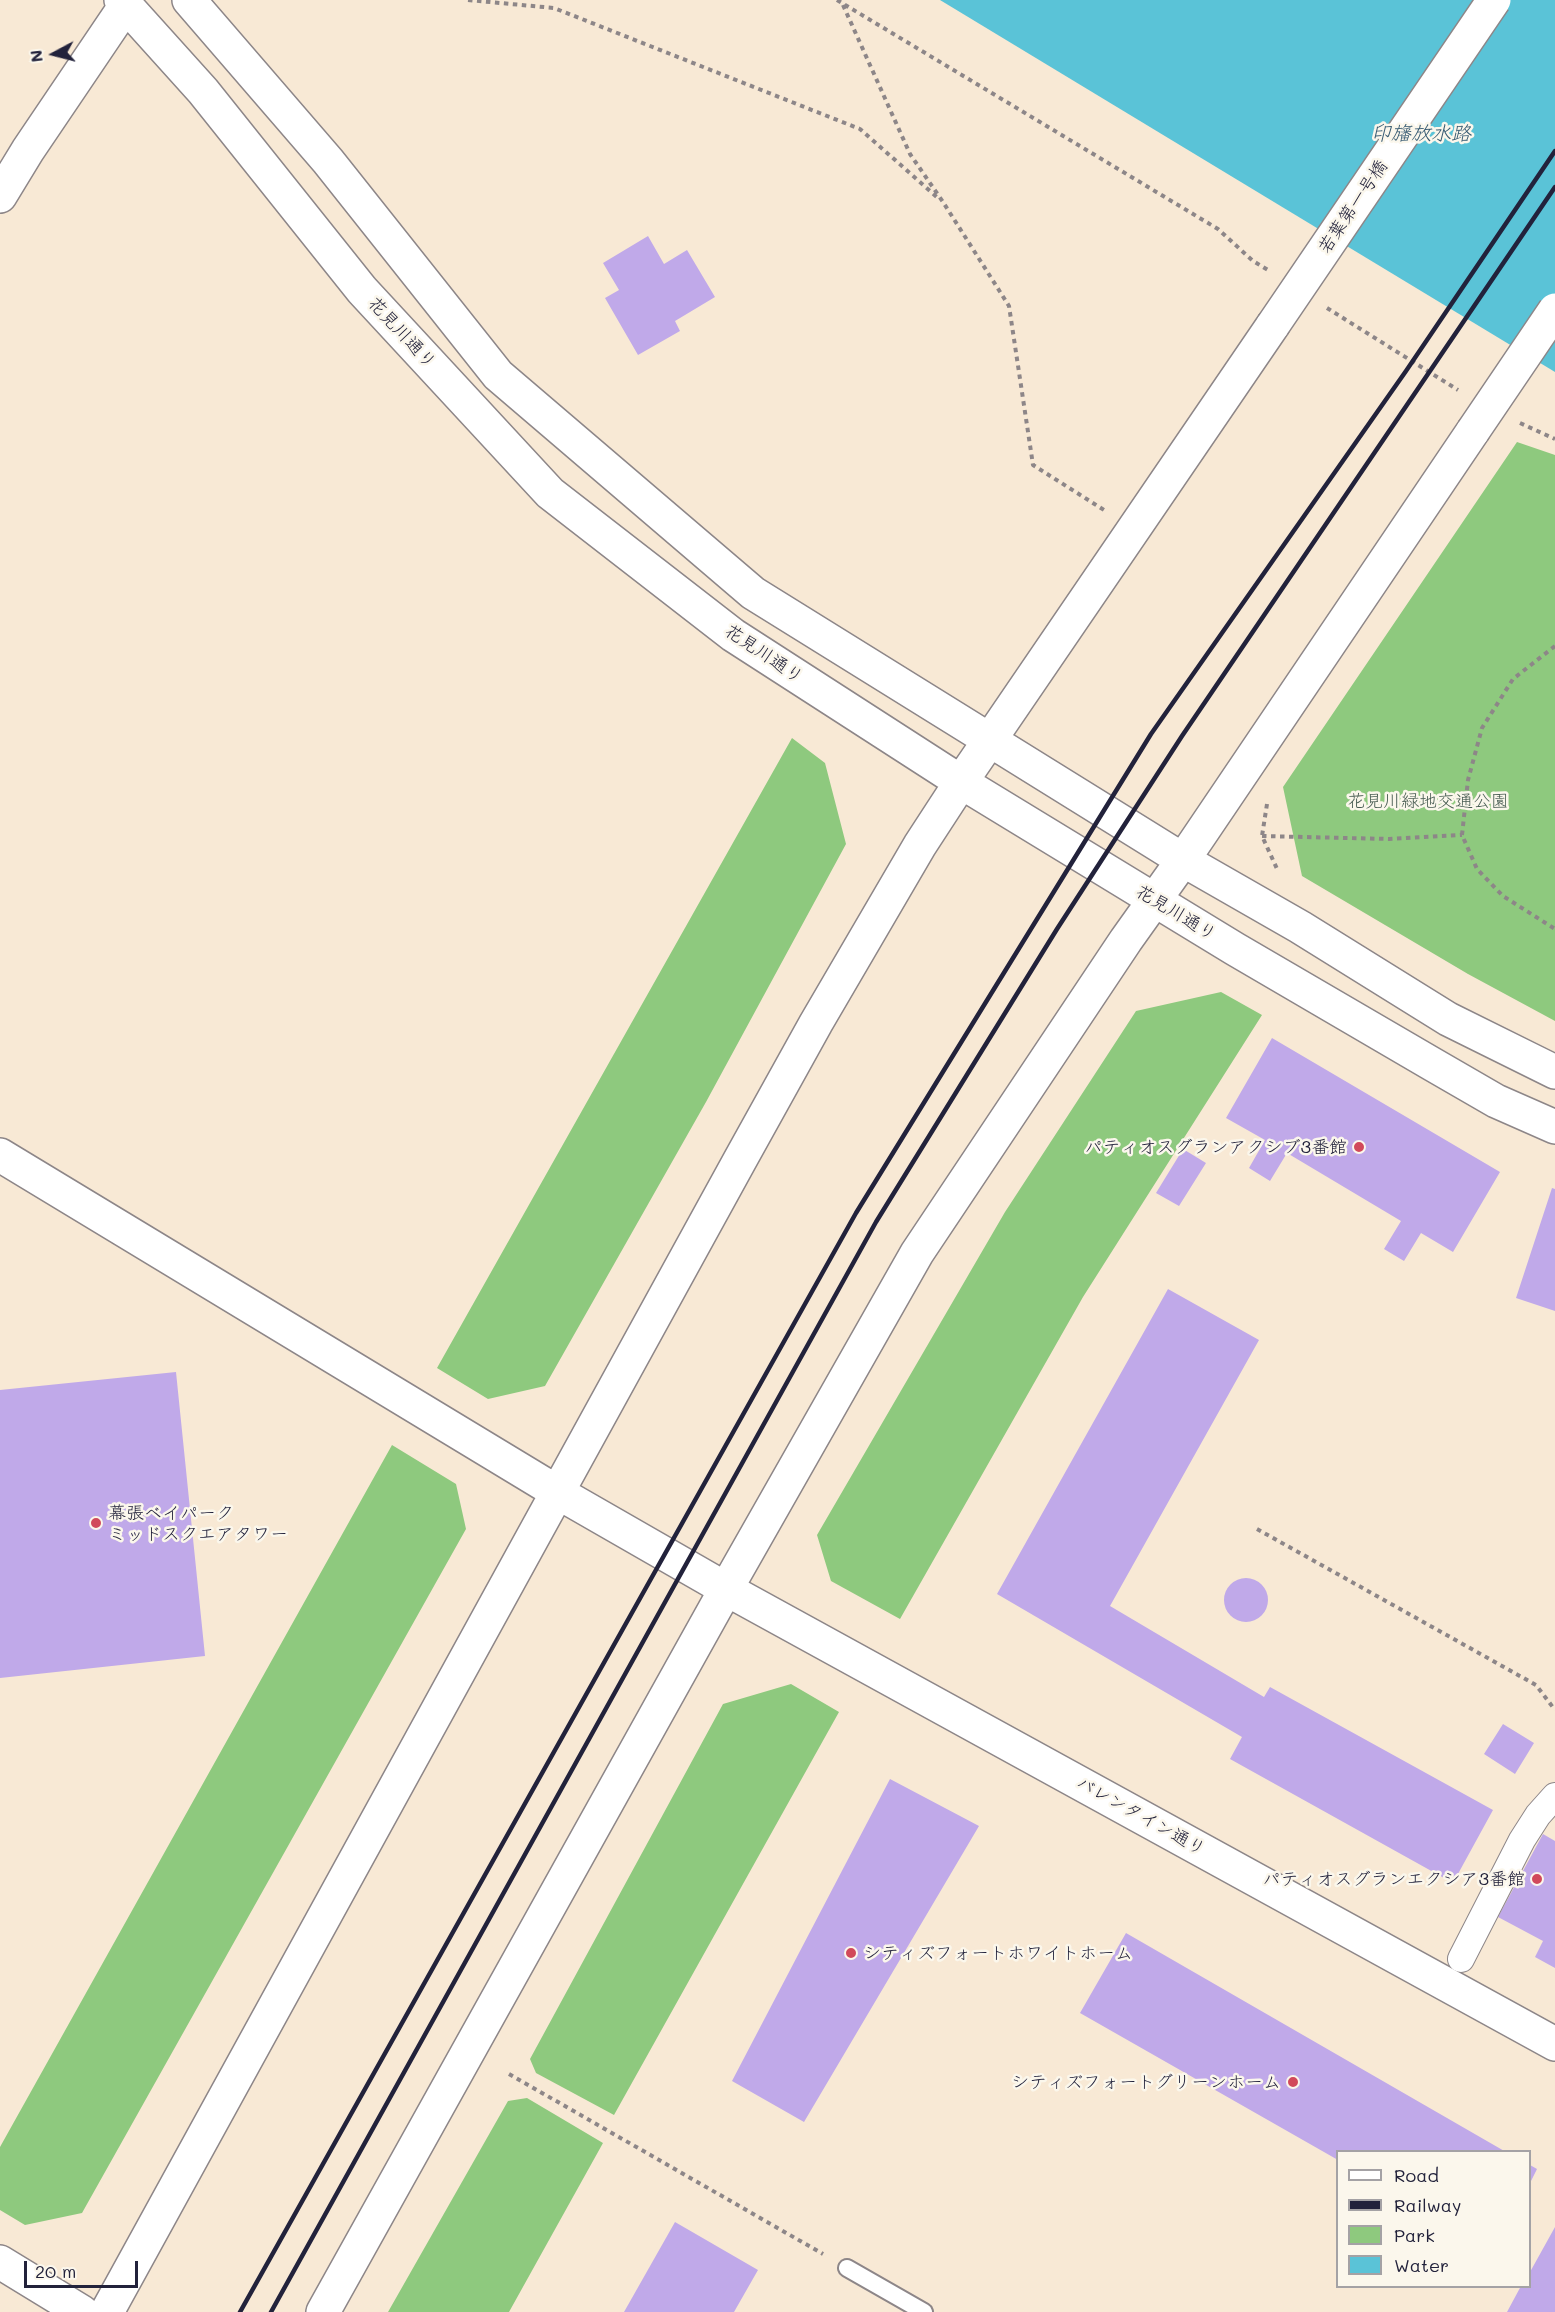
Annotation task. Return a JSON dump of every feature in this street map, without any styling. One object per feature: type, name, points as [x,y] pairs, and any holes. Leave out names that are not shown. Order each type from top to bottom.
[{"type":"street","points":[[189,0],[328,160],[498,375],[753,593],[1183,860],[1300,927],[1448,1019],[1555,1072]]},
{"type":"street","name":"若葉第一号橋","points":[[107,2312],[810,1033],[920,845],[1494,0]]},
{"type":"street","points":[[0,196],[124,3]]},
{"type":"street","name":"花見川通り","points":[[124,3],[203,91],[362,290],[550,493],[733,635],[961,782],[1155,901],[1496,1101],[1555,1127]]},
{"type":"street","points":[[0,185],[28,150]]},
{"type":"street","points":[[323,2312],[726,1589],[917,1252],[1555,310]]},
{"type":"street","name":"バレンタイン通り","points":[[0,1155],[557,1492],[726,1589],[1555,2044]]},
{"type":"street","points":[[1461,1959],[1522,1840],[1538,1815],[1555,1796]]},
{"type":"street","points":[[0,2262],[82,2312]]},
{"type":"lane","points":[[847,2268],[924,2312]]},
{"type":"path","points":[[468,0],[554,8],[860,129],[943,202]]},
{"type":"path","points":[[837,0],[1218,229],[1253,261],[1271,273]]},
{"type":"path","points":[[843,3],[910,154],[1009,306],[1033,465],[1107,512]]},
{"type":"path","points":[[1325,307],[1463,393]]},
{"type":"path","points":[[1513,419],[1555,439]]},
{"type":"path","points":[[1555,646],[1513,679],[1482,728],[1468,780],[1462,835],[1477,869],[1483,876],[1503,896],[1555,929]]},
{"type":"path","points":[[1268,796],[1262,836],[1279,875]]},
{"type":"path","points":[[1262,836],[1389,839],[1462,835]]},
{"type":"path","points":[[1257,1529],[1536,1685],[1555,1710]]},
{"type":"path","points":[[508,2074],[847,2268]]},
{"type":"green space","name":"花見川緑地交通公園","points":[[1517,442],[1555,455],[1555,1021],[1468,974],[1302,876],[1283,787]]},
{"type":"green space","points":[[792,738],[825,763],[846,844],[706,1102],[545,1386],[488,1399],[437,1368]]},
{"type":"green space","points":[[1221,992],[1262,1015],[1083,1297],[900,1619],[831,1581],[817,1535],[1005,1212],[1136,1011]]},
{"type":"green space","points":[[392,1445],[456,1484],[466,1529],[82,2213],[25,2225],[0,2210],[0,2147]]},
{"type":"green space","points":[[791,1684],[839,1712],[614,2115],[536,2073],[530,2059],[723,1704]]},
{"type":"green space","points":[[527,2098],[603,2143],[509,2312],[388,2312],[508,2101]]},
{"type":"water","name":"印旛放水路","points":[[940,0],[1555,0],[1555,372]]},
{"type":"building","points":[[648,236],[664,264],[687,250],[715,297],[675,321],[680,331],[638,355],[605,298],[619,290],[603,263]]},
{"type":"building","name":"パティオスグランアクシブ3番館","points":[[1272,1038],[1500,1172],[1453,1252],[1421,1233],[1404,1261],[1384,1249],[1401,1221],[1287,1153],[1270,1181],[1249,1168],[1265,1140],[1226,1118]]},
{"type":"building","points":[[1183,1149],[1206,1163],[1179,1206],[1156,1193]]},
{"type":"building","points":[[1552,1188],[1555,1189],[1555,1311],[1516,1298]]},
{"type":"building","points":[[1168,1289],[1259,1340],[1110,1606],[1264,1697],[1270,1687],[1493,1810],[1453,1883],[1230,1759],[1242,1737],[997,1594]]},
{"type":"building","name":"幕張ベイパーク ミッドスクエアタワー","points":[[176,1372],[205,1656],[0,1678],[0,1390]]},
{"type":"building","points":[[1246,1578],[1255,1579],[1262,1584],[1267,1591],[1267,1609],[1262,1616],[1255,1621],[1246,1622],[1237,1621],[1230,1616],[1225,1609],[1224,1600],[1225,1591],[1230,1584],[1237,1579]]},
{"type":"building","points":[[1503,1724],[1534,1743],[1515,1774],[1484,1754]]},
{"type":"building","name":"シティズフォートホワイトホーム","points":[[890,1779],[979,1826],[804,2122],[732,2081]]},
{"type":"building","name":"パティオスグランエクシア3番館","points":[[1543,1834],[1555,1841],[1555,1968],[1535,1957],[1543,1941],[1498,1917]]},
{"type":"building","name":"シティズフォートグリーンホーム","points":[[1126,1933],[1503,2150],[1336,2150],[1336,2159],[1080,2013]]},
{"type":"building","points":[[1531,2166],[1537,2169],[1531,2181]]},
{"type":"building","points":[[675,2222],[758,2270],[734,2312],[624,2312]]},
{"type":"building","points":[[1555,2227],[1555,2312],[1507,2312],[1520,2288],[1531,2288],[1531,2270]]},
{"type":"railway","points":[[240,2312],[856,1213],[1151,734],[1406,371],[1555,151]]},
{"type":"railway","points":[[271,2312],[876,1222],[1057,929],[1182,736],[1555,187]]},
{"type":"place","name":"パティオスグランアクシブ3番館","points":[[1359,1147]]},
{"type":"place","name":"幕張ベイパーク ミッドスクエアタワー","points":[[96,1523]]},
{"type":"place","name":"パティオスグランエクシア3番館","points":[[1537,1879]]},
{"type":"place","name":"シティズフォートホワイトホーム","points":[[851,1953]]},
{"type":"place","name":"シティズフォートグリーンホーム","points":[[1293,2082]]}]
